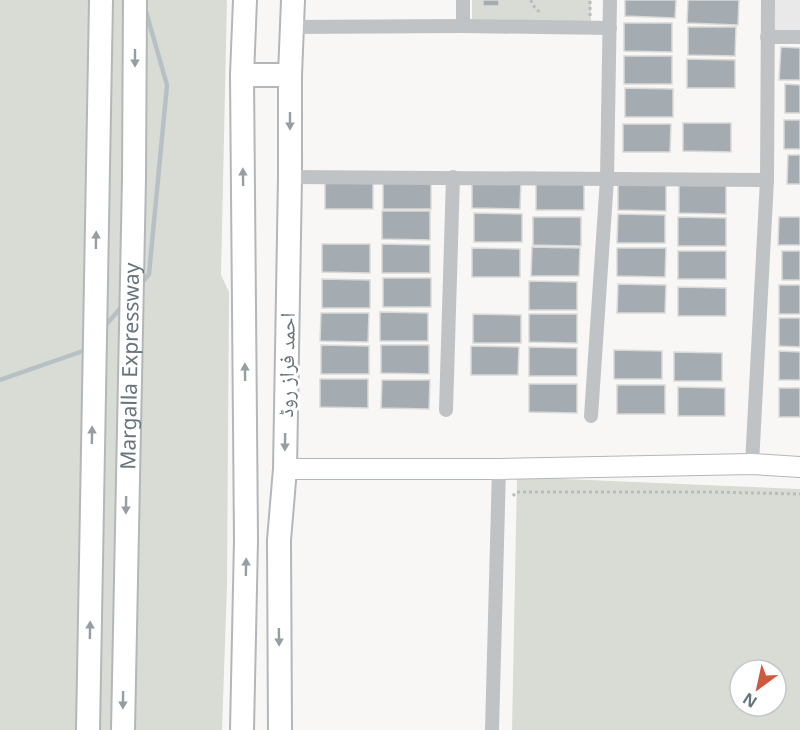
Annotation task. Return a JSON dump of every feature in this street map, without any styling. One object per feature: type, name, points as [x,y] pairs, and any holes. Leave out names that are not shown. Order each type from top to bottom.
[{"type":"main road","name":"Margalla Expressway","points":[[88,730],[101,0]]},
{"type":"main road","name":"Margalla Expressway","points":[[123,730],[134,178],[135,0]]},
{"type":"main road","name":"احمد فراز روڈ","points":[[242,730],[246,540],[242,75],[245,0]]},
{"type":"main road","name":"احمد فراز روڈ","points":[[280,730],[279,540],[285,470],[293,0]]},
{"type":"main road","points":[[242,75],[290,75]]},
{"type":"main road","points":[[246,540],[279,540]]},
{"type":"street","points":[[463,0],[463,26]]},
{"type":"street","points":[[591,416],[607,179],[610,0]]},
{"type":"street","points":[[752,464],[767,180],[768,0]]},
{"type":"street","points":[[292,27],[610,28]]},
{"type":"street","points":[[768,37],[800,37]]},
{"type":"street","points":[[290,177],[767,180]]},
{"type":"street","points":[[446,410],[453,177]]},
{"type":"street","points":[[285,470],[752,464],[800,467]]},
{"type":"street","points":[[492,730],[499,469]]},
{"type":"path","points":[[531,0],[544,21]]},
{"type":"path","points":[[512,498],[516,492],[800,494]]},
{"type":"shaded area","points":[[0,0],[227,0],[221,275],[229,292],[227,585],[222,730],[0,730]]},
{"type":"shaded area","points":[[472,0],[591,0],[591,22],[472,22]]},
{"type":"shaded area","points":[[768,0],[800,0],[800,37],[768,37]]},
{"type":"shaded area","points":[[517,477],[800,489],[800,730],[512,730]]},
{"type":"building","points":[[483,0],[499,0],[499,6],[483,6]]},
{"type":"building","points":[[625,0],[676,0],[675,18],[625,16]]},
{"type":"building","points":[[688,0],[739,0],[738,25],[687,23]]},
{"type":"building","points":[[624,23],[672,23],[672,52],[624,51]]},
{"type":"building","points":[[688,27],[736,27],[735,56],[688,55]]},
{"type":"building","points":[[781,47],[800,48],[800,80],[779,80]]},
{"type":"building","points":[[624,56],[672,56],[672,84],[624,84]]},
{"type":"building","points":[[687,59],[735,60],[735,88],[687,88]]},
{"type":"building","points":[[785,84],[800,85],[800,113],[785,113]]},
{"type":"building","points":[[625,88],[673,89],[673,117],[625,117]]},
{"type":"building","points":[[784,120],[800,120],[800,149],[784,149]]},
{"type":"building","points":[[683,123],[731,123],[731,152],[683,151]]},
{"type":"building","points":[[623,124],[671,124],[670,152],[623,152]]},
{"type":"building","points":[[788,155],[800,155],[800,184],[787,184]]},
{"type":"building","points":[[325,180],[373,181],[373,209],[325,209]]},
{"type":"building","points":[[383,180],[431,181],[431,209],[383,209]]},
{"type":"building","points":[[472,180],[521,180],[520,209],[472,208]]},
{"type":"building","points":[[536,181],[584,182],[584,210],[536,210]]},
{"type":"building","points":[[618,182],[666,182],[666,211],[618,210]]},
{"type":"building","points":[[679,185],[726,185],[726,214],[679,213]]},
{"type":"building","points":[[382,211],[430,211],[430,240],[382,239]]},
{"type":"building","points":[[474,213],[522,214],[522,242],[474,242]]},
{"type":"building","points":[[618,214],[665,215],[665,243],[617,243]]},
{"type":"building","points":[[533,217],[581,217],[581,246],[533,245]]},
{"type":"building","points":[[678,217],[726,218],[726,246],[678,246]]},
{"type":"building","points":[[779,217],[800,217],[800,245],[778,245]]},
{"type":"building","points":[[322,244],[370,244],[370,273],[322,272]]},
{"type":"building","points":[[382,244],[430,245],[430,273],[382,273]]},
{"type":"building","points":[[532,247],[580,248],[579,276],[531,276]]},
{"type":"building","points":[[472,248],[520,249],[520,277],[472,277]]},
{"type":"building","points":[[617,248],[666,248],[665,277],[617,276]]},
{"type":"building","points":[[678,251],[726,251],[726,279],[678,279]]},
{"type":"building","points":[[782,251],[800,251],[800,280],[782,280]]},
{"type":"building","points":[[383,278],[431,278],[431,307],[383,307]]},
{"type":"building","points":[[322,279],[370,280],[370,308],[322,308]]},
{"type":"building","points":[[529,281],[577,282],[577,310],[529,310]]},
{"type":"building","points":[[618,284],[666,285],[665,313],[617,313]]},
{"type":"building","points":[[779,285],[800,285],[800,314],[779,314]]},
{"type":"building","points":[[678,287],[726,288],[726,316],[678,316]]},
{"type":"building","points":[[380,312],[428,313],[428,341],[380,341]]},
{"type":"building","points":[[321,313],[369,313],[368,342],[320,341]]},
{"type":"building","points":[[473,314],[521,315],[521,343],[473,343]]},
{"type":"building","points":[[529,314],[577,314],[577,343],[529,342]]},
{"type":"building","points":[[779,318],[800,318],[800,347],[779,346]]},
{"type":"building","points":[[321,345],[369,346],[369,374],[321,374]]},
{"type":"building","points":[[381,345],[429,345],[429,374],[381,373]]},
{"type":"building","points":[[471,346],[519,347],[518,375],[471,375]]},
{"type":"building","points":[[529,347],[577,348],[577,376],[529,376]]},
{"type":"building","points":[[614,350],[662,351],[662,379],[614,379]]},
{"type":"building","points":[[779,351],[800,352],[800,380],[779,380]]},
{"type":"building","points":[[674,352],[722,353],[722,381],[674,381]]},
{"type":"building","points":[[320,379],[368,379],[368,408],[320,407]]},
{"type":"building","points":[[382,380],[430,380],[429,409],[381,408]]},
{"type":"building","points":[[529,384],[577,384],[577,413],[529,412]]},
{"type":"building","points":[[617,385],[665,385],[665,414],[617,414]]},
{"type":"building","points":[[678,387],[725,388],[725,416],[678,416]]},
{"type":"building","points":[[779,388],[800,388],[800,417],[779,417]]},
{"type":"waterway","points":[[141,284],[149,274],[167,85],[145,8]]},
{"type":"waterway","points":[[104,327],[124,304]]},
{"type":"waterway","points":[[0,380],[83,351],[87,347]]}]
